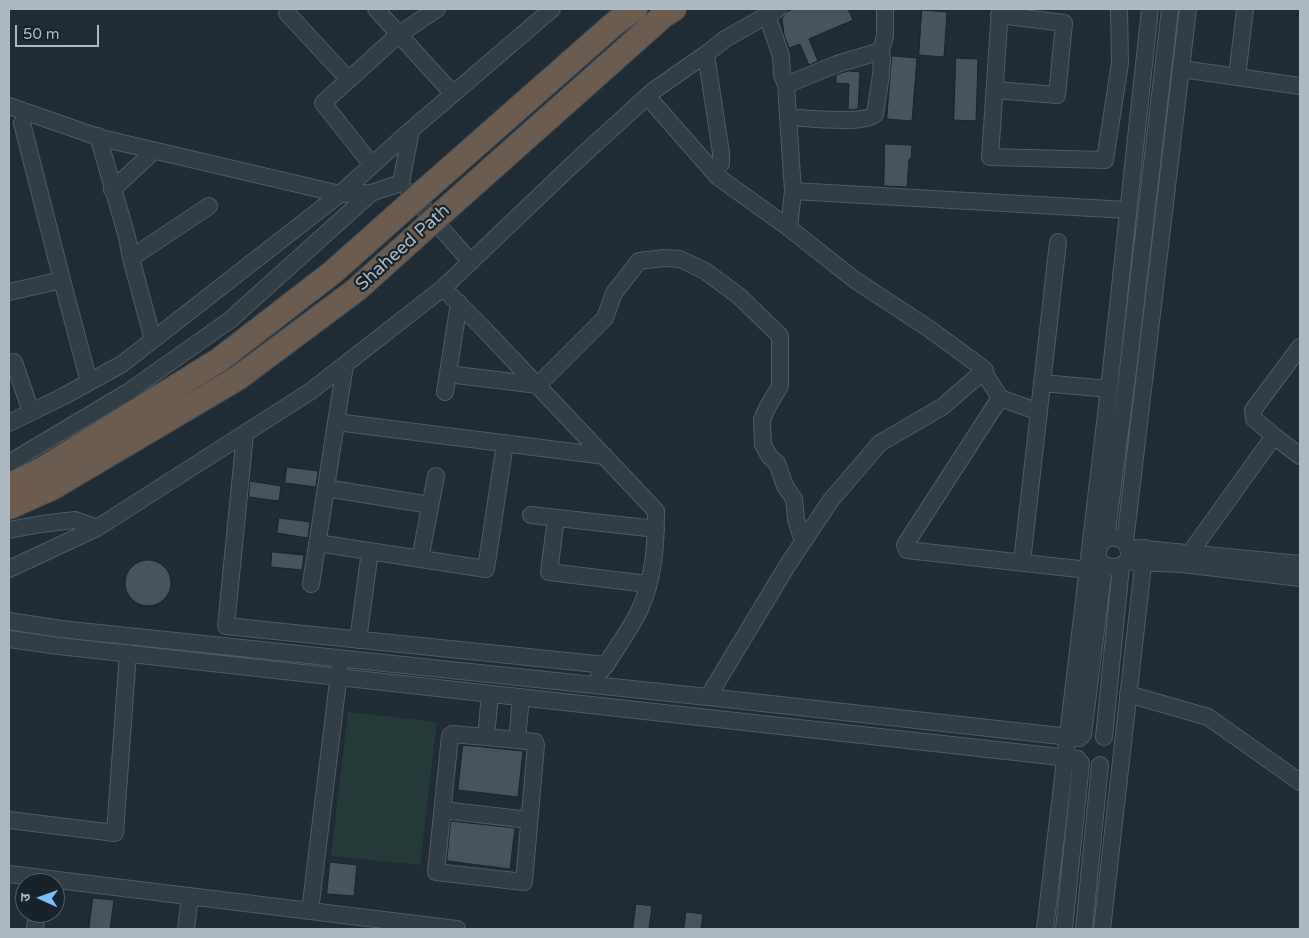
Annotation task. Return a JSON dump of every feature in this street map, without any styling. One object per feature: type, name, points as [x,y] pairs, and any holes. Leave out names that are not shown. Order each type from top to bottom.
[{"type":"highway","name":"Shaheed Path","points":[[103,445],[219,360],[333,272],[615,23],[635,9]]},
{"type":"highway","name":"Shaheed Path","points":[[103,445],[238,378],[356,290],[663,16],[674,9]]},
{"type":"highway","points":[[9,486],[43,469],[103,445]]},
{"type":"highway","points":[[9,507],[52,488],[103,445]]},
{"type":"street","points":[[376,9],[453,94]]},
{"type":"street","points":[[372,165],[323,103],[398,35],[437,9]]},
{"type":"street","points":[[9,423],[122,364],[340,194],[411,130],[552,9]]},
{"type":"street","points":[[788,118],[860,120],[875,114],[882,58],[880,50],[886,36],[886,9]]},
{"type":"street","points":[[995,90],[1056,95],[1064,23],[1000,12],[990,157],[1105,160],[1120,63],[1118,9]]},
{"type":"street","points":[[1077,737],[1088,570],[1150,9]]},
{"type":"street","points":[[1170,9],[1128,370],[1106,539],[1099,547],[1099,558],[1104,565],[1110,568],[1125,554],[1300,564]]},
{"type":"street","points":[[1104,737],[1188,9]]},
{"type":"street","points":[[1237,77],[1245,9]]},
{"type":"street","points":[[287,10],[349,80]]},
{"type":"street","points":[[9,569],[97,528],[311,391],[443,288],[647,96],[725,39],[773,12],[781,56],[782,76],[786,85],[793,191],[789,228]]},
{"type":"street","points":[[786,85],[837,64],[880,50]]},
{"type":"street","points":[[706,54],[721,164]]},
{"type":"street","points":[[1182,69],[1300,86]]},
{"type":"street","points":[[647,96],[718,177],[789,228],[855,280],[928,328],[985,370],[1000,398],[1039,412]]},
{"type":"street","points":[[9,106],[98,136],[154,151],[340,194],[371,193],[401,183]]},
{"type":"street","points":[[39,117],[15,125],[62,280],[89,382]]},
{"type":"street","points":[[401,183],[411,130]]},
{"type":"street","points":[[98,136],[127,237],[153,340]]},
{"type":"street","points":[[112,190],[154,151]]},
{"type":"street","points":[[401,183],[471,262]]},
{"type":"street","points":[[793,191],[1127,210]]},
{"type":"street","points":[[9,464],[128,392],[222,325],[371,193]]},
{"type":"street","points":[[131,258],[209,206]]},
{"type":"street","points":[[309,218],[323,237]]},
{"type":"street","points":[[1022,562],[1058,242]]},
{"type":"street","points":[[538,385],[605,318],[614,293],[639,261],[664,258],[680,259],[705,271],[739,296],[780,336],[780,386],[762,420],[763,445],[770,457],[777,463],[785,486],[794,500],[796,519],[803,542]]},
{"type":"street","points":[[9,292],[62,280]]},
{"type":"street","points":[[443,288],[538,385],[656,511],[656,548],[652,572],[640,609],[606,665],[569,703]]},
{"type":"street","points":[[445,392],[459,304]]},
{"type":"street","points":[[1300,348],[1253,410],[1254,419],[1300,456]]},
{"type":"street","points":[[9,363],[14,362],[31,412]]},
{"type":"street","points":[[311,584],[345,365]]},
{"type":"street","points":[[708,697],[803,542],[831,500],[880,444],[942,407],[985,370]]},
{"type":"street","points":[[448,374],[538,385]]},
{"type":"street","points":[[1042,383],[1109,389]]},
{"type":"street","points":[[1000,398],[905,544],[908,550],[1088,570]]},
{"type":"street","points":[[336,422],[605,456]]},
{"type":"street","points":[[223,663],[245,434]]},
{"type":"street","points":[[1186,558],[1274,436]]},
{"type":"street","points":[[317,543],[486,568],[505,444]]},
{"type":"street","points":[[420,559],[436,476]]},
{"type":"street","points":[[326,488],[430,505]]},
{"type":"street","points":[[531,515],[656,529]]},
{"type":"street","points":[[556,518],[549,572],[648,584]]},
{"type":"street","points":[[9,530],[75,520],[97,528]]},
{"type":"street","points":[[1106,539],[1116,537],[1125,554]]},
{"type":"street","points":[[358,640],[370,551]]},
{"type":"street","points":[[1102,929],[1144,555]]},
{"type":"street","points":[[1186,558],[1300,578]]},
{"type":"street","points":[[1064,929],[1075,748],[1104,565]]},
{"type":"street","points":[[9,622],[1077,737],[1094,732],[1104,737],[1109,753],[1107,759],[1100,765],[1092,767],[1075,760],[9,638]]},
{"type":"street","points":[[226,626],[606,665]]},
{"type":"street","points":[[9,820],[115,833],[123,698],[128,653]]},
{"type":"street","points":[[310,911],[341,658]]},
{"type":"street","points":[[668,714],[671,693]]},
{"type":"street","points":[[486,737],[490,694]]},
{"type":"street","points":[[1128,694],[1208,717],[1300,782]]},
{"type":"street","points":[[517,740],[521,697]]},
{"type":"street","points":[[452,734],[486,737],[534,742],[536,745],[523,883],[436,872],[450,736],[452,734]]},
{"type":"street","points":[[1045,929],[1075,760]]},
{"type":"street","points":[[1084,929],[1100,765]]},
{"type":"street","points":[[443,810],[529,820]]},
{"type":"street","points":[[65,882],[457,929]]},
{"type":"street","points":[[186,929],[190,896]]},
{"type":"green space","points":[[348,712],[437,722],[420,865],[331,856]]},
{"type":"building","points":[[793,9],[848,9],[853,20],[809,39],[818,61],[809,65],[800,44],[789,48],[784,35],[782,18]]},
{"type":"building","points":[[922,10],[947,12],[944,57],[919,55]]},
{"type":"building","points":[[892,56],[917,58],[912,121],[887,119]]},
{"type":"building","points":[[956,58],[978,59],[976,121],[954,120]]},
{"type":"building","points":[[849,71],[860,72],[858,109],[848,110],[849,84],[836,83],[836,75]]},
{"type":"building","points":[[885,144],[912,145],[907,187],[884,186]]},
{"type":"building","points":[[287,467],[318,471],[316,487],[285,483]]},
{"type":"building","points":[[250,481],[281,486],[279,501],[249,497]]},
{"type":"building","points":[[279,518],[310,522],[308,538],[277,533]]},
{"type":"building","points":[[272,552],[304,555],[302,570],[271,567]]},
{"type":"building","points":[[148,560],[161,564],[167,570],[171,583],[167,596],[161,602],[148,606],[135,602],[129,596],[125,583],[129,570],[135,564]]},
{"type":"building","points":[[463,745],[523,751],[518,797],[458,790]]},
{"type":"building","points":[[451,821],[515,828],[510,869],[447,861]]},
{"type":"building","points":[[330,862],[357,865],[354,896],[327,894]]},
{"type":"building","points":[[93,898],[114,900],[110,929],[89,929]]},
{"type":"building","points":[[636,904],[652,906],[649,929],[633,929]]},
{"type":"building","points":[[686,912],[703,914],[701,929],[684,929]]}]
